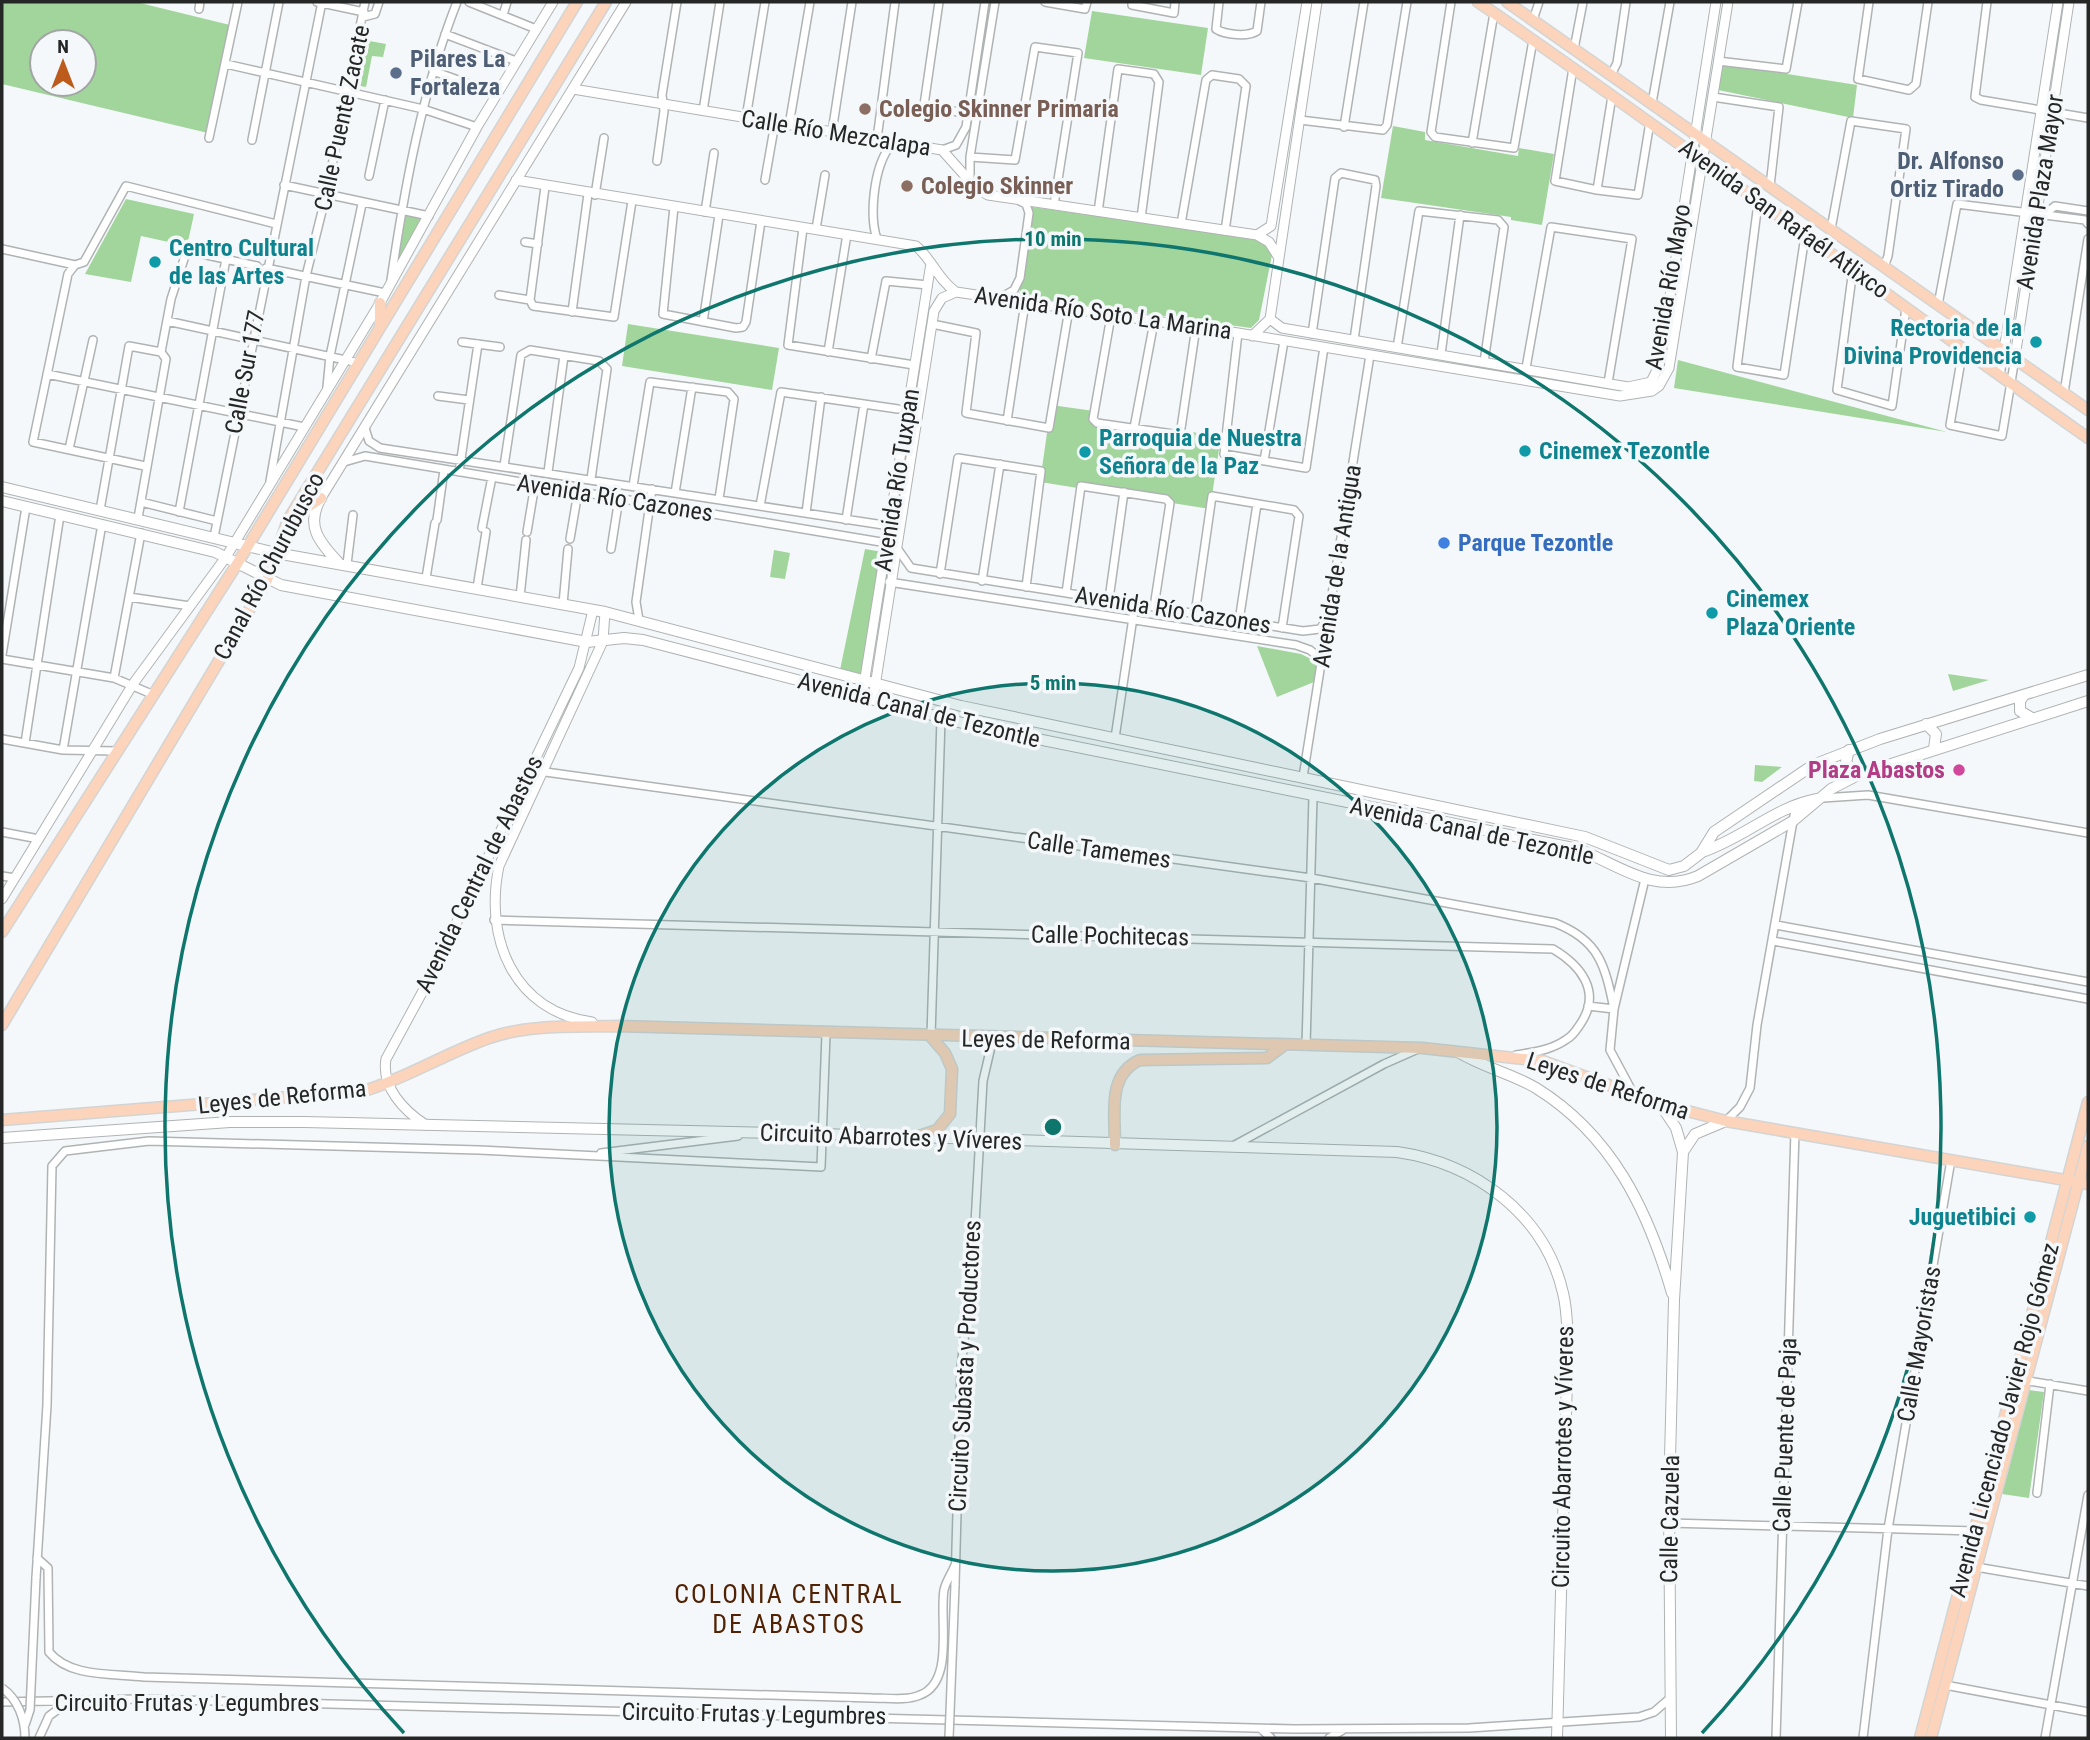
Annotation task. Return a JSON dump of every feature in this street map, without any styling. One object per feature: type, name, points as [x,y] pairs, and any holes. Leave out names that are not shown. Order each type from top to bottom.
[{"type":"main road","name":"Canal Río Churubusco","points":[[2,932],[237,564],[577,2]]},
{"type":"main road","name":"Canal Río Churubusco","points":[[2,1025],[267,580],[288,520],[606,2]]},
{"type":"main road","name":"Avenida San Rafaél Atlixco","points":[[1478,2],[1691,150],[1758,203],[2088,438]]},
{"type":"main road","name":"Avenida San Rafaél Atlixco","points":[[1507,2],[2088,410]]},
{"type":"main road","points":[[379,329],[385,294]]},
{"type":"main road","name":"Avenida Canal de Tezontle","points":[[2,487],[276,553],[605,612],[961,706],[1586,837],[1661,869],[1677,869],[1701,853],[1726,845],[1796,803],[1818,799]]},
{"type":"main road","points":[[288,520],[321,498]]},
{"type":"main road","points":[[321,498],[314,514],[315,533],[342,563]]},
{"type":"main road","name":"Avenida Canal de Tezontle","points":[[2,501],[141,533],[226,557],[267,580],[587,642],[624,638],[643,640],[941,719],[1578,849],[1645,879],[1670,884],[1683,882],[1793,821],[1818,799],[1860,774],[1934,748],[2088,701]]},
{"type":"main road","name":"Avenida Canal de Tezontle","points":[[1701,853],[1714,832],[1813,765],[1926,724],[2088,675]]},
{"type":"main road","points":[[873,700],[890,688]]},
{"type":"main road","points":[[2024,695],[2020,701],[2020,711],[2032,718]]},
{"type":"main road","points":[[1926,724],[1936,734],[1934,748]]},
{"type":"main road","points":[[1849,750],[1846,762],[1853,772],[1860,774]]},
{"type":"main road","name":"Leyes de Reforma","points":[[2,1120],[364,1091],[389,1084],[453,1053],[514,1031],[618,1026],[931,1037],[1422,1048],[1543,1061],[1660,1104],[1726,1121],[2078,1182]]},
{"type":"main road","points":[[916,1137],[937,1130],[950,1114],[952,1069],[945,1053],[931,1037]]},
{"type":"main road","points":[[1115,1145],[1116,1088],[1120,1075],[1127,1066],[1140,1060],[1216,1062],[1267,1058],[1283,1046]]},
{"type":"main road","name":"Calle Cazuela","points":[[1457,1051],[1483,1068],[1535,1088],[1569,1114],[1605,1148],[1637,1196],[1651,1225],[1674,1300]]},
{"type":"main road","name":"Avenida Licenciado Javier Rojo Gómez","points":[[1920,1738],[2014,1378],[2078,1182],[2088,1102]]},
{"type":"main road","name":"Calle Cazuela","points":[[1660,1104],[1676,1128],[1683,1152],[1674,1300],[1669,1523],[1668,1700],[1671,1738]]},
{"type":"main road","points":[[1683,1152],[1695,1134],[1726,1121]]},
{"type":"main road","name":"Circuito Abarrotes y Víveres","points":[[2,1138],[230,1122],[822,1134],[1397,1152],[1425,1156],[1469,1174],[1504,1197],[1542,1243],[1564,1296],[1568,1341],[1557,1738]]},
{"type":"main road","name":"Avenida Licenciado Javier Rojo Gómez","points":[[1931,1738],[2088,1146]]},
{"type":"street","points":[[209,138],[237,2]]},
{"type":"street","points":[[252,140],[279,2]]},
{"type":"street","points":[[320,2],[363,15],[375,14],[379,2]]},
{"type":"street","name":"Calle Sur 177","points":[[214,537],[251,339],[307,82],[320,2]]},
{"type":"street","name":"Calle Puente Zacate","points":[[270,481],[306,276],[326,195],[365,2]]},
{"type":"street","points":[[266,268],[385,294],[433,71],[457,2]]},
{"type":"street","points":[[469,2],[536,29]]},
{"type":"street","points":[[503,15],[508,2]]},
{"type":"street","name":"Canal Río Churubusco","points":[[2,899],[89,752],[133,684],[226,557],[385,294],[477,127],[553,2]]},
{"type":"street","name":"Canal Río Churubusco","points":[[321,498],[626,2]]},
{"type":"street","points":[[657,161],[677,2]]},
{"type":"street","points":[[704,111],[720,2]]},
{"type":"street","points":[[746,118],[765,2]]},
{"type":"street","points":[[789,125],[810,2]]},
{"type":"street","points":[[832,132],[852,2]]},
{"type":"street","points":[[877,139],[895,2]]},
{"type":"street","points":[[939,2],[924,105],[968,114]]},
{"type":"street","points":[[942,150],[950,148],[961,139],[968,114],[985,2]]},
{"type":"street","points":[[970,180],[970,157],[995,2]]},
{"type":"street","points":[[1045,2],[1086,9],[1087,2]]},
{"type":"street","points":[[1132,4],[1174,13],[1175,2]]},
{"type":"street","points":[[1219,2],[1216,29],[1220,32],[1248,35],[1257,31],[1261,2]]},
{"type":"street","points":[[1279,258],[1269,242],[1257,236],[1271,226],[1307,2]]},
{"type":"street","points":[[1252,335],[1270,319],[1317,2]]},
{"type":"street","points":[[1344,127],[1364,2]]},
{"type":"street","points":[[1300,120],[1376,132],[1387,125],[1407,2]]},
{"type":"street","points":[[1451,2],[1431,132],[1435,137],[1514,148],[1533,40]]},
{"type":"street","points":[[1533,20],[1539,2]]},
{"type":"street","points":[[1574,49],[1583,2]]},
{"type":"street","points":[[1611,75],[1617,63],[1626,2]]},
{"type":"street","points":[[1652,103],[1670,2]]},
{"type":"street","name":"Avenida Río Mayo","points":[[1628,392],[1646,385],[1656,376],[1716,2]]},
{"type":"street","name":"Avenida Río Mayo","points":[[1628,392],[1652,391],[1659,386],[1668,368],[1728,2]]},
{"type":"street","points":[[1718,61],[1786,69],[1798,2]]},
{"type":"street","points":[[1869,2],[1858,79],[1909,90],[1916,84],[1928,2]]},
{"type":"street","points":[[1987,2],[1975,97],[2088,118]]},
{"type":"street","name":"Avenida Plaza Mayor","points":[[2000,376],[2058,2]]},
{"type":"street","name":"Avenida Plaza Mayor","points":[[1963,349],[1950,425],[2002,436],[2041,214],[2052,111],[2069,2]]},
{"type":"street","points":[[1472,144],[1494,13]]},
{"type":"street","points":[[444,34],[516,61]]},
{"type":"street","points":[[970,157],[1015,160],[1035,47],[1078,53],[1054,205]]},
{"type":"street","points":[[226,64],[424,108],[477,127]]},
{"type":"street","points":[[1573,68],[1555,181],[1635,195],[1641,192],[1650,122]]},
{"type":"street","points":[[1098,212],[1118,69],[1154,74],[1159,82],[1141,218]]},
{"type":"street","points":[[433,71],[497,94]]},
{"type":"street","points":[[1181,224],[1206,80],[1212,75],[1239,79],[1246,86],[1225,231]]},
{"type":"street","name":"Calle Río Mezcalapa","points":[[573,89],[942,150],[988,195],[1257,236]]},
{"type":"street","points":[[1597,190],[1612,96]]},
{"type":"street","points":[[1713,97],[1779,107],[1770,186]]},
{"type":"street","points":[[369,176],[385,100]]},
{"type":"street","points":[[1831,229],[1851,121],[1906,129],[1888,256],[1884,267]]},
{"type":"street","points":[[765,180],[775,123]]},
{"type":"street","points":[[572,312],[604,138]]},
{"type":"street","points":[[877,239],[874,214],[881,168],[888,149],[899,143]]},
{"type":"street","points":[[705,212],[714,153]]},
{"type":"street","points":[[1312,334],[1335,178],[1341,173],[1371,177],[1376,186],[1354,340]]},
{"type":"street","points":[[816,229],[825,175]]},
{"type":"street","name":"Avenida Río Soto La Marina","points":[[516,180],[592,195],[916,246],[946,285],[956,292],[1628,392]]},
{"type":"street","points":[[145,466],[33,442],[68,274],[75,265],[84,261],[126,186],[276,224]]},
{"type":"street","points":[[284,186],[429,216]]},
{"type":"street","points":[[545,187],[530,300],[533,306],[607,317],[617,313],[632,201]]},
{"type":"street","points":[[998,299],[1014,290],[1020,278],[1029,213],[1026,204],[1016,199]]},
{"type":"street","points":[[1938,305],[1956,204],[1962,202],[2085,219],[2088,224]]},
{"type":"street","points":[[1758,203],[1737,367],[1784,375],[1805,236]]},
{"type":"street","points":[[327,387],[330,356],[362,204]]},
{"type":"street","points":[[2041,214],[2055,206],[2088,211]]},
{"type":"street","points":[[674,207],[662,310],[668,316],[736,328],[743,327],[746,322],[761,221]]},
{"type":"street","points":[[1396,348],[1416,216],[1423,209],[1498,220],[1504,227],[1484,362]]},
{"type":"street","points":[[703,322],[719,215]]},
{"type":"street","points":[[1441,354],[1460,215]]},
{"type":"street","points":[[1526,368],[1551,227],[1632,239],[1608,383]]},
{"type":"street","points":[[803,228],[787,341],[791,347],[914,365]]},
{"type":"street","points":[[828,352],[847,234]]},
{"type":"street","points":[[2064,393],[2088,239]]},
{"type":"street","points":[[525,242],[538,244]]},
{"type":"street","points":[[2,249],[75,265]]},
{"type":"street","points":[[161,352],[185,256],[193,253],[257,266]]},
{"type":"street","points":[[179,512],[226,259]]},
{"type":"street","name":"Avenida Río Tuxpan","points":[[873,700],[871,682],[877,606],[931,263]]},
{"type":"street","points":[[1853,269],[1837,390],[1892,406],[1906,308]]},
{"type":"street","points":[[871,359],[886,281],[928,285]]},
{"type":"street","name":"Avenida Río Tuxpan","points":[[871,682],[888,608],[932,324],[937,304],[956,292]]},
{"type":"street","points":[[499,295],[530,300]]},
{"type":"street","points":[[1007,421],[1025,303]]},
{"type":"street","points":[[932,324],[976,333],[966,413],[1049,428],[1069,309]]},
{"type":"street","points":[[1111,316],[1094,421],[1180,435],[1196,327]]},
{"type":"street","points":[[1270,319],[1282,328],[1608,383],[1628,392]]},
{"type":"street","points":[[167,321],[359,363]]},
{"type":"street","points":[[1134,428],[1154,322]]},
{"type":"street","points":[[1238,333],[1224,454],[1306,468],[1324,347]]},
{"type":"street","points":[[69,449],[93,340]]},
{"type":"street","points":[[1264,461],[1284,341]]},
{"type":"street","points":[[462,342],[500,347]]},
{"type":"street","points":[[459,472],[478,344]]},
{"type":"street","points":[[100,510],[129,346],[161,352],[166,359],[145,466],[138,519]]},
{"type":"street","points":[[504,466],[521,355],[530,350],[599,361],[607,369],[591,479]]},
{"type":"street","name":"Avenida de la Antigua","points":[[1303,777],[1370,355]]},
{"type":"street","points":[[548,472],[564,356]]},
{"type":"street","points":[[47,374],[237,415],[304,426]]},
{"type":"street","points":[[634,486],[648,386],[655,381],[733,394],[719,499]]},
{"type":"street","points":[[675,493],[692,387]]},
{"type":"street","points":[[760,506],[781,392],[898,409]]},
{"type":"street","points":[[438,396],[469,400]]},
{"type":"street","points":[[806,513],[821,397]]},
{"type":"street","points":[[846,520],[864,404]]},
{"type":"street","name":"Avenida Río Cazones","points":[[365,428],[366,437],[374,447],[890,526]]},
{"type":"street","name":"Avenida Río Cazones","points":[[344,462],[366,456],[887,543]]},
{"type":"street","points":[[940,574],[958,458],[1000,464],[1041,471],[1026,587]]},
{"type":"street","points":[[982,581],[1000,464]]},
{"type":"street","points":[[426,578],[444,470]]},
{"type":"street","points":[[477,588],[492,477]]},
{"type":"street","points":[[520,597],[535,484]]},
{"type":"street","points":[[1066,593],[1081,486],[1124,492],[1166,499],[1170,503],[1154,607]]},
{"type":"street","points":[[896,488],[907,489]]},
{"type":"street","points":[[639,620],[636,602],[652,489]]},
{"type":"street","points":[[570,539],[578,492]]},
{"type":"street","points":[[1109,599],[1124,492]]},
{"type":"street","points":[[1195,614],[1212,496],[1294,509],[1299,516],[1282,628]]},
{"type":"street","points":[[611,549],[619,498]]},
{"type":"street","points":[[141,502],[217,521]]},
{"type":"street","points":[[1239,621],[1257,504]]},
{"type":"street","points":[[26,507],[2,657],[38,666],[114,678],[154,695]]},
{"type":"street","points":[[25,743],[60,514]]},
{"type":"street","points":[[342,563],[353,515]]},
{"type":"street","points":[[64,750],[102,524]]},
{"type":"street","points":[[114,678],[141,533]]},
{"type":"street","name":"Avenida Río Cazones","points":[[897,548],[911,568],[982,581],[1311,632],[1320,629],[1329,616]]},
{"type":"street","points":[[563,604],[568,549]]},
{"type":"street","name":"Avenida Río Cazones","points":[[881,580],[1296,645],[1310,650],[1322,660]]},
{"type":"street","points":[[129,597],[190,606]]},
{"type":"street","points":[[622,616],[636,602]]},
{"type":"street","points":[[1115,738],[1135,604]]},
{"type":"street","points":[[877,606],[888,608]]},
{"type":"street","name":"Avenida Central de Abastos","points":[[389,1084],[386,1059],[430,978],[579,668],[593,610]]},
{"type":"street","name":"Avenida Central de Abastos","points":[[605,612],[603,641],[499,866],[494,920],[498,941],[508,965],[532,995],[555,1012],[579,1020],[618,1026]]},
{"type":"street","points":[[931,1037],[941,719]]},
{"type":"street","points":[[2,739],[64,750],[116,751]]},
{"type":"street","name":"Calle Tamemes","points":[[531,770],[1311,878],[1555,923],[1577,932],[1594,947],[1606,971],[1614,1009]]},
{"type":"street","points":[[1818,799],[1868,795],[2088,834]]},
{"type":"street","points":[[1306,1047],[1313,797]]},
{"type":"street","points":[[1726,1121],[1740,1107],[1750,1088],[1796,803]]},
{"type":"street","points":[[2,832],[39,839]]},
{"type":"street","points":[[2,876],[15,878]]},
{"type":"street","points":[[1633,1093],[1618,1070],[1610,1050],[1614,1009],[1645,879]]},
{"type":"street","name":"Calle Pochitecas","points":[[494,920],[1553,948],[1572,960],[1586,978],[1590,996],[1588,1006]]},
{"type":"street","points":[[1776,925],[2088,982]]},
{"type":"street","points":[[1773,942],[2088,999]]},
{"type":"street","points":[[1512,1056],[1553,1048],[1571,1038],[1585,1017],[1588,1006],[1614,1009]]},
{"type":"street","points":[[25,1738],[25,1725],[30,1710],[47,1405],[52,1166],[65,1151],[149,1141],[586,1155],[821,1167],[826,1034]]},
{"type":"street","name":"Circuito Subasta y Productores","points":[[949,1738],[956,1565],[958,1411],[973,1259],[983,1081],[993,1038]]},
{"type":"street","points":[[1231,1147],[1384,1064],[1422,1048]]},
{"type":"street","points":[[389,1084],[404,1109],[426,1125]]},
{"type":"street","name":"Calle Puente de Paja","points":[[1776,1738],[1795,1132]]},
{"type":"street","points":[[586,1155],[762,1133]]},
{"type":"street","name":"Calle Mayoristas","points":[[1863,1738],[1888,1529],[1951,1160]]},
{"type":"street","points":[[2014,1378],[2088,1391]]},
{"type":"street","points":[[2037,1493],[2050,1384]]},
{"type":"street","points":[[2045,1738],[2088,1495]]},
{"type":"street","points":[[1669,1523],[1986,1531]]},
{"type":"street","points":[[37,1558],[48,1568],[49,1652],[62,1666],[73,1670],[144,1677],[872,1698],[918,1696],[929,1692],[937,1683],[942,1667],[944,1591],[956,1565]]},
{"type":"street","points":[[1976,1567],[2088,1586]]},
{"type":"street","points":[[1945,1685],[2088,1712]]},
{"type":"street","points":[[2,1688],[12,1696],[25,1725]]},
{"type":"street","name":"Circuito Frutas y Legumbres","points":[[2,1702],[139,1699],[1346,1729],[1469,1728],[1647,1716],[1668,1700]]},
{"type":"street","points":[[38,1738],[49,1716],[68,1702]]},
{"type":"street","points":[[1260,1728],[1271,1738]]},
{"type":"street","points":[[1329,1738],[1346,1729]]},
{"type":"green space","points":[[2,2],[136,2],[230,25],[208,133],[61,98],[98,98],[98,28],[28,28],[28,90],[2,84]]},
{"type":"green space","points":[[1092,11],[1208,28],[1201,75],[1084,58]]},
{"type":"green space","points":[[359,39],[386,44],[383,57],[372,56],[366,87],[349,84]]},
{"type":"green space","points":[[1723,64],[1857,85],[1853,118],[1718,90]]},
{"type":"green space","points":[[1393,126],[1425,132],[1425,140],[1518,156],[1519,148],[1554,154],[1542,225],[1511,220],[1511,217],[1381,198]]},
{"type":"green space","points":[[126,199],[194,214],[187,246],[141,236],[131,282],[85,274]]},
{"type":"green space","points":[[1032,207],[1254,238],[1264,242],[1272,255],[1259,320],[1251,328],[1019,296]]},
{"type":"green space","points":[[403,214],[424,219],[394,272]]},
{"type":"green space","points":[[628,324],[779,348],[772,390],[622,366]]},
{"type":"green space","points":[[1678,360],[1947,432],[1674,388]]},
{"type":"green space","points":[[1051,405],[1094,411],[1093,419],[1221,436],[1210,509],[1040,482]]},
{"type":"green space","points":[[865,549],[883,552],[864,677],[840,670]]},
{"type":"green space","points":[[774,550],[790,553],[785,579],[770,577]]},
{"type":"green space","points":[[1257,646],[1301,654],[1317,662],[1314,682],[1277,697]]},
{"type":"green space","points":[[1948,674],[1989,680],[1953,691]]},
{"type":"green space","points":[[1755,765],[1782,767],[1762,782],[1754,781]]},
{"type":"green space","points":[[2029,1390],[2044,1392],[2029,1498],[2002,1494]]},
{"type":"place","name":"Pilares La Fortaleza","points":[[396,73]]},
{"type":"place","name":"Colegio Skinner Primaria","points":[[865,109]]},
{"type":"place","name":"Dr. Alfonso Ortiz Tirado","points":[[2018,175]]},
{"type":"place","name":"Colegio Skinner","points":[[907,186]]},
{"type":"place","name":"Centro Cultural de las Artes","points":[[155,262]]},
{"type":"place","name":"Rectoria de la Divina Providencia","points":[[2036,342]]},
{"type":"place","name":"Cinemex Tezontle","points":[[1525,451]]},
{"type":"place","name":"Parroquia de Nuestra Señora de la Paz","points":[[1085,452]]},
{"type":"place","name":"Parque Tezontle","points":[[1444,543]]},
{"type":"place","name":"Cinemex Plaza Oriente","points":[[1712,613]]},
{"type":"place","name":"Plaza Abastos","points":[[1959,770]]},
{"type":"place","name":"Juguetibici","points":[[2030,1217]]},
{"type":"district","name":"COLONIA CENTRAL DE ABASTOS","points":[[789,1609]]}]
